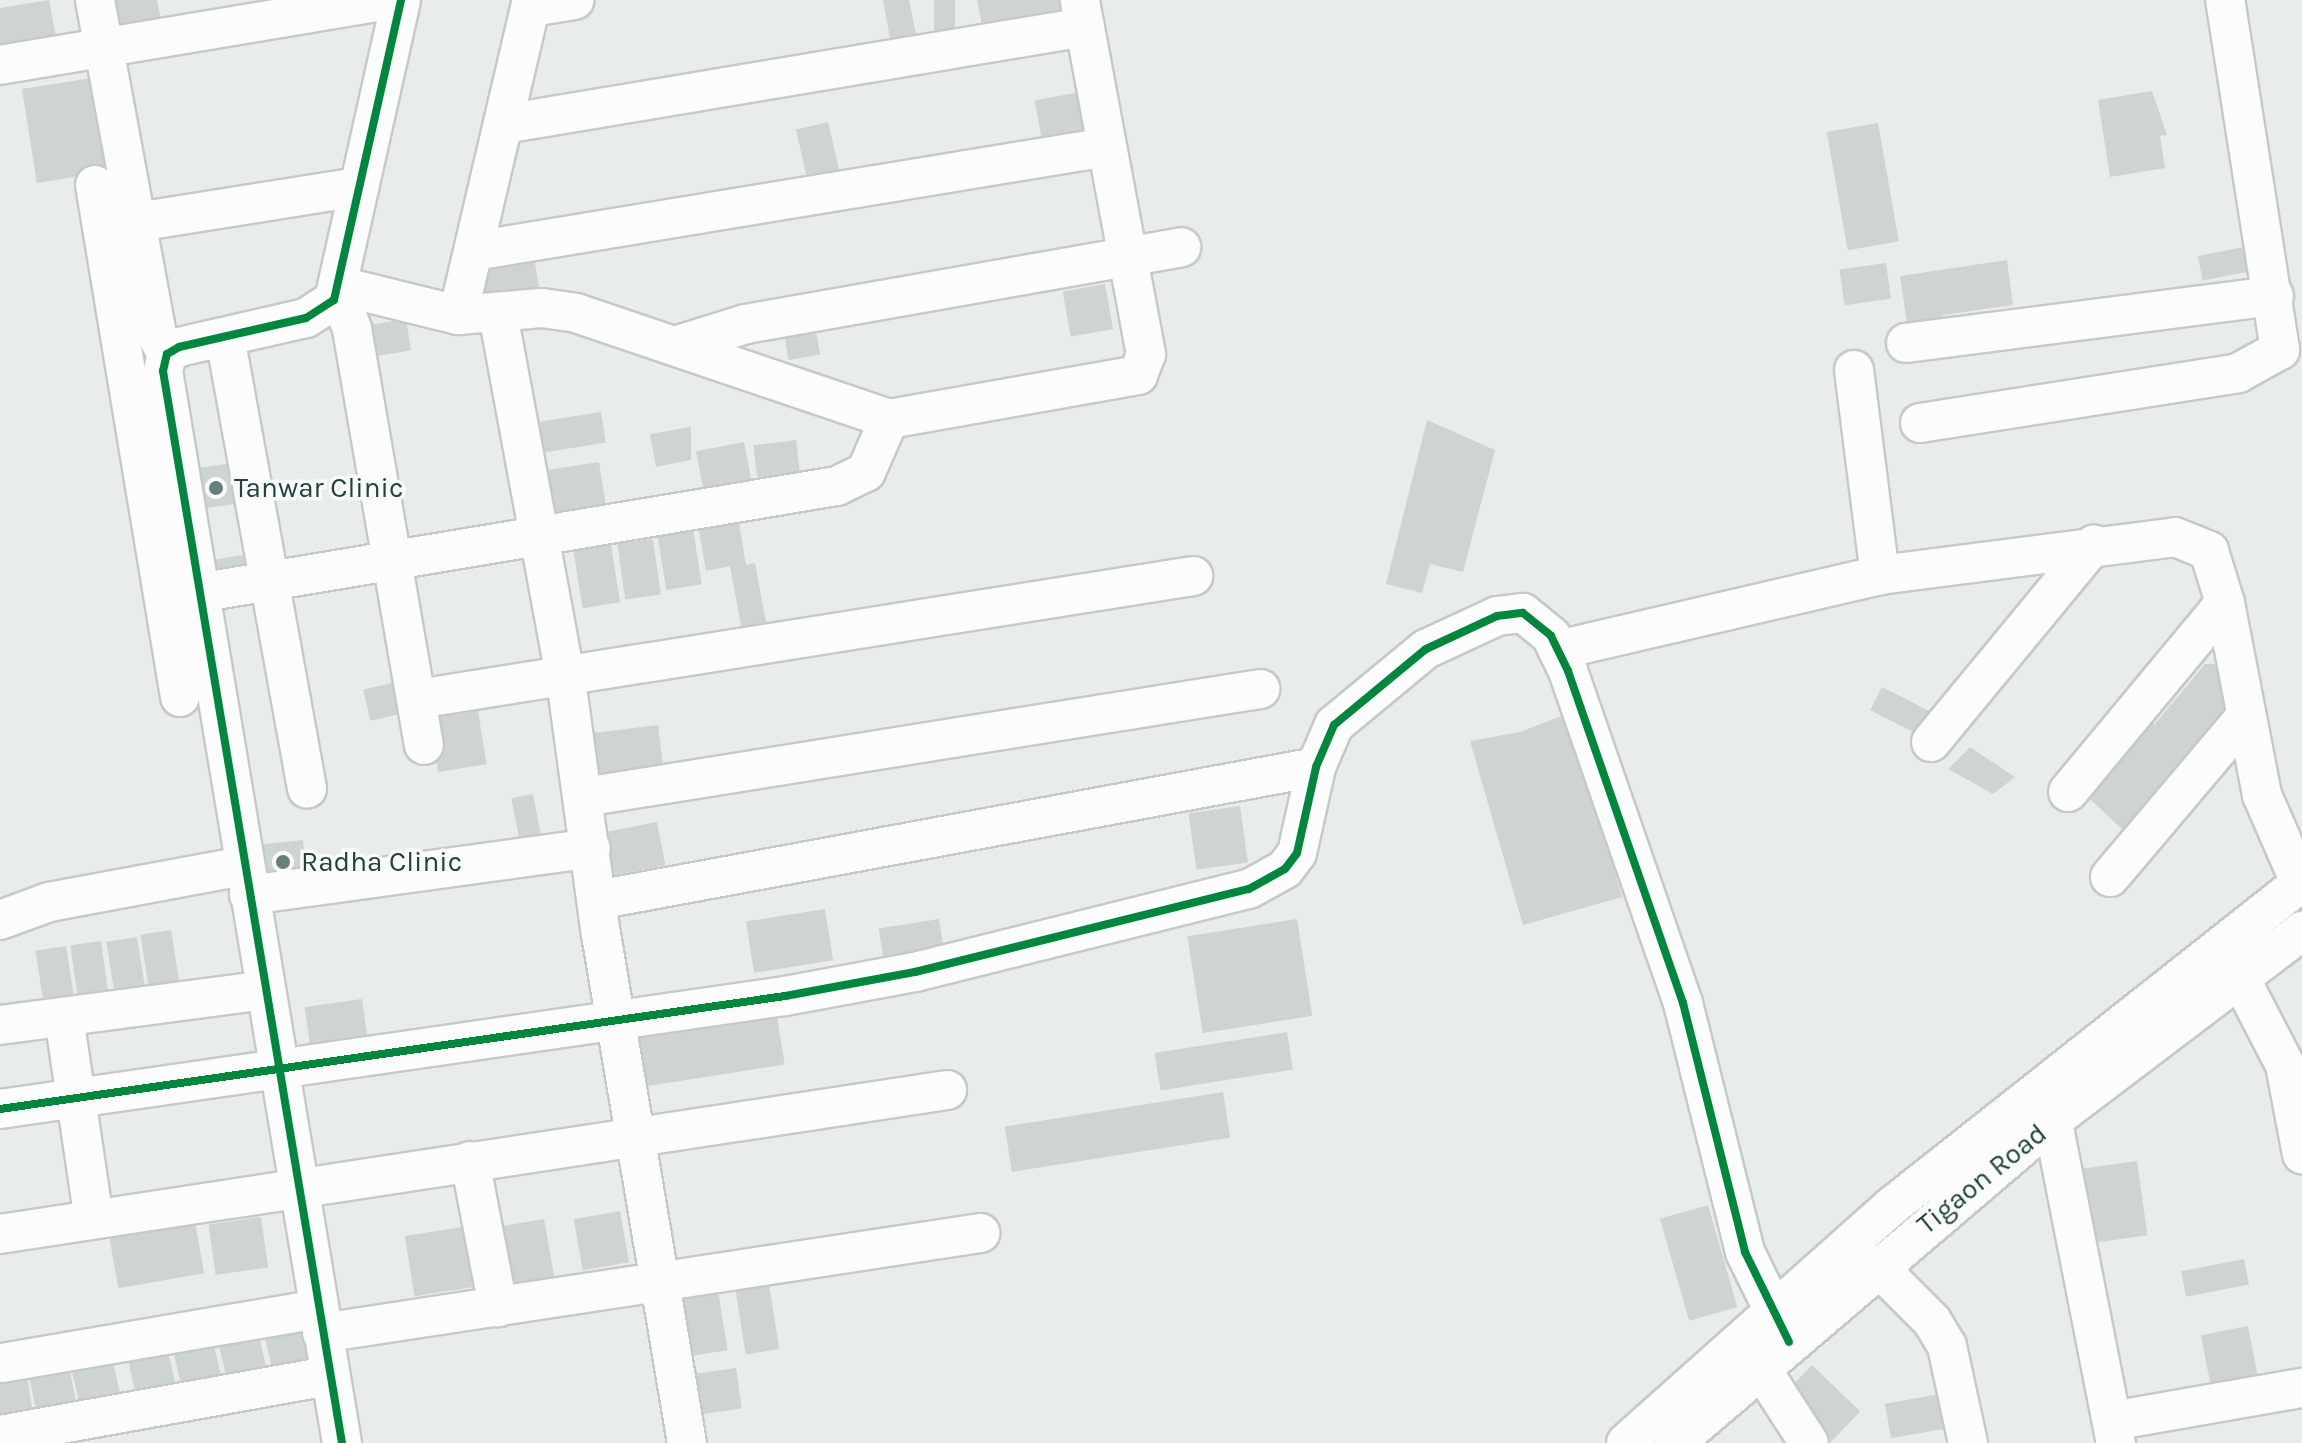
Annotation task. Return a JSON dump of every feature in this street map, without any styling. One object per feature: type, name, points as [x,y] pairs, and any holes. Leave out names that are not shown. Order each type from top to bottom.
[{"type":"street","points":[[95,0],[137,222],[180,697]]},
{"type":"street","points":[[0,65],[388,0]]},
{"type":"street","points":[[401,0],[337,293],[352,329],[424,745]]},
{"type":"street","points":[[458,315],[532,4],[574,0]]},
{"type":"street","points":[[1920,423],[2238,373],[2280,350],[2282,280],[2225,0]]},
{"type":"street","points":[[147,340],[225,337],[306,318],[337,293],[458,315],[560,309],[678,345],[889,419],[1138,375],[1146,354],[1082,14],[504,124]]},
{"type":"street","points":[[474,251],[1106,147]]},
{"type":"street","points":[[95,185],[164,383],[280,1066],[328,1376],[342,1443]]},
{"type":"street","points":[[137,222],[359,187]]},
{"type":"street","points":[[678,345],[746,324],[1181,247]]},
{"type":"street","points":[[1906,343],[2282,280]]},
{"type":"street","points":[[498,314],[536,537],[566,680],[616,1020],[687,1443]]},
{"type":"street","points":[[225,337],[307,789]]},
{"type":"street","points":[[1854,370],[1880,575]]},
{"type":"street","points":[[198,593],[853,481],[874,460],[880,428],[889,419]]},
{"type":"street","points":[[1558,650],[1880,575],[2094,544],[2175,537],[2201,544],[2217,562],[2265,805],[2301,884],[2231,960],[2285,1065],[2302,1154]]},
{"type":"street","points":[[1931,742],[2094,544]]},
{"type":"street","points":[[418,699],[566,680],[1193,576]]},
{"type":"street","points":[[2068,792],[2225,603]]},
{"type":"street","points":[[0,1109],[280,1066],[616,1020],[915,972],[1249,889],[1285,869],[1297,853],[1323,741],[1353,707],[1426,649],[1470,627],[1523,613],[1539,621],[1558,650],[1670,963],[1742,1241],[1782,1327]]},
{"type":"street","points":[[584,797],[1260,689]]},
{"type":"street","points":[[2110,877],[2246,716]]},
{"type":"street","points":[[597,900],[1316,767]]},
{"type":"street","points":[[0,920],[49,902],[591,848]]},
{"type":"street","name":"Tigaon Road","points":[[1675,1443],[1760,1367],[1782,1327],[1876,1265],[2050,1102],[2231,960],[2302,931]]},
{"type":"street","points":[[0,1025],[266,990]]},
{"type":"street","points":[[64,1017],[94,1219]]},
{"type":"street","points":[[0,1234],[299,1184],[947,1090]]},
{"type":"street","points":[[1626,1443],[1722,1354],[1782,1327],[1892,1206],[2050,1102],[2114,1432],[2302,1388]]},
{"type":"street","points":[[470,1161],[498,1307]]},
{"type":"street","points":[[2,1363],[320,1321],[498,1307],[659,1286],[980,1233]]},
{"type":"street","points":[[1876,1265],[1932,1321],[1947,1346],[1968,1443]]},
{"type":"street","points":[[1760,1367],[1809,1443]]},
{"type":"street","points":[[0,1435],[328,1376]]},
{"type":"building","points":[[49,0],[57,42],[0,53],[0,8]]},
{"type":"building","points":[[114,0],[157,0],[162,25],[120,33]]},
{"type":"building","points":[[883,0],[909,0],[917,39],[891,44]]},
{"type":"building","points":[[934,0],[955,0],[955,36],[934,36]]},
{"type":"building","points":[[977,0],[1065,0],[1068,14],[983,30]]},
{"type":"building","points":[[98,77],[113,171],[37,183],[22,89]]},
{"type":"building","points":[[1087,91],[1095,137],[1043,146],[1035,100]]},
{"type":"building","points":[[2152,91],[2167,135],[2160,136],[2165,168],[2110,177],[2098,100]]},
{"type":"building","points":[[828,122],[840,175],[808,182],[796,129]]},
{"type":"building","points":[[1878,123],[1899,241],[1848,250],[1827,132]]},
{"type":"building","points":[[532,245],[541,299],[471,311],[493,252]]},
{"type":"building","points":[[2244,247],[2249,272],[2203,281],[2198,256]]},
{"type":"building","points":[[2007,260],[2013,305],[1943,315],[1945,325],[1908,330],[1900,276]]},
{"type":"building","points":[[1886,263],[1891,299],[1844,305],[1839,270]]},
{"type":"building","points":[[1105,284],[1113,329],[1071,337],[1063,291]]},
{"type":"building","points":[[813,314],[820,354],[789,360],[781,320]]},
{"type":"building","points":[[406,319],[411,351],[373,357],[368,325]]},
{"type":"building","points":[[601,412],[606,443],[535,454],[530,423]]},
{"type":"building","points":[[1427,420],[1495,450],[1463,572],[1430,564],[1422,593],[1386,584]]},
{"type":"building","points":[[691,427],[691,460],[656,467],[650,434]]},
{"type":"building","points":[[796,440],[800,472],[757,477],[753,445]]},
{"type":"building","points":[[744,442],[752,483],[704,493],[696,451]]},
{"type":"building","points":[[240,462],[246,503],[205,508],[199,468]]},
{"type":"building","points":[[599,462],[606,506],[541,517],[534,472]]},
{"type":"building","points":[[736,505],[746,565],[755,563],[767,628],[742,632],[730,566],[706,571],[696,514]]},
{"type":"building","points":[[693,529],[702,584],[666,590],[657,535]]},
{"type":"building","points":[[653,539],[661,594],[625,599],[617,544]]},
{"type":"building","points":[[611,545],[620,602],[583,608],[573,551]]},
{"type":"building","points":[[262,552],[266,576],[218,583],[215,560]]},
{"type":"building","points":[[2205,664],[2221,664],[2227,723],[2124,831],[2075,785],[2140,713],[2154,725]]},
{"type":"building","points":[[409,679],[416,710],[370,721],[363,690]]},
{"type":"building","points":[[1882,687],[1932,712],[1920,736],[1870,710]]},
{"type":"building","points":[[478,711],[486,764],[438,772],[430,719]]},
{"type":"building","points":[[1569,713],[1622,897],[1523,925],[1470,741],[1520,732]]},
{"type":"building","points":[[658,725],[664,773],[591,782],[586,734]]},
{"type":"building","points":[[1970,747],[2015,777],[1993,794],[1948,769]]},
{"type":"building","points":[[533,794],[544,850],[522,854],[511,798]]},
{"type":"building","points":[[1240,806],[1248,862],[1196,870],[1189,813]]},
{"type":"building","points":[[657,822],[665,865],[606,877],[598,833]]},
{"type":"building","points":[[303,840],[308,884],[265,888],[260,844]]},
{"type":"building","points":[[825,909],[833,960],[754,973],[746,922]]},
{"type":"building","points":[[939,919],[944,949],[883,958],[879,929]]},
{"type":"building","points":[[1297,919],[1312,1016],[1203,1033],[1187,936]]},
{"type":"building","points":[[171,930],[181,990],[150,995],[140,935]]},
{"type":"building","points":[[137,937],[147,997],[116,1002],[106,942]]},
{"type":"building","points":[[101,941],[110,1002],[79,1007],[70,945]]},
{"type":"building","points":[[66,946],[76,1006],[45,1011],[35,951]]},
{"type":"building","points":[[362,999],[369,1047],[311,1055],[305,1007]]},
{"type":"building","points":[[777,1016],[785,1064],[646,1086],[639,1038]]},
{"type":"building","points":[[1287,1032],[1293,1070],[1161,1090],[1155,1053]]},
{"type":"building","points":[[1223,1092],[1230,1137],[1012,1172],[1005,1127]]},
{"type":"building","points":[[2137,1161],[2147,1235],[2094,1243],[2084,1169]]},
{"type":"building","points":[[1708,1205],[1737,1307],[1689,1321],[1660,1219]]},
{"type":"building","points":[[620,1211],[629,1262],[583,1270],[574,1219]]},
{"type":"building","points":[[261,1217],[268,1268],[216,1275],[209,1224]]},
{"type":"building","points":[[544,1219],[554,1277],[501,1286],[491,1228]]},
{"type":"building","points":[[195,1222],[204,1273],[118,1288],[109,1237]]},
{"type":"building","points":[[475,1225],[485,1285],[414,1296],[405,1236]]},
{"type":"building","points":[[2244,1259],[2249,1285],[2186,1297],[2181,1271]]},
{"type":"building","points":[[768,1278],[779,1349],[746,1354],[734,1283]]},
{"type":"building","points":[[717,1284],[727,1350],[681,1358],[671,1291]]},
{"type":"building","points":[[304,1320],[314,1365],[273,1374],[263,1329]]},
{"type":"building","points":[[2248,1326],[2259,1385],[2212,1394],[2201,1335]]},
{"type":"building","points":[[258,1332],[268,1377],[228,1386],[218,1341]]},
{"type":"building","points":[[212,1337],[222,1382],[182,1391],[172,1346]]},
{"type":"building","points":[[167,1347],[177,1392],[137,1401],[127,1356]]},
{"type":"building","points":[[111,1354],[121,1399],[80,1408],[70,1363]]},
{"type":"building","points":[[68,1363],[78,1409],[38,1417],[28,1372]]},
{"type":"building","points":[[1812,1365],[1860,1412],[1828,1443],[1781,1397]]},
{"type":"building","points":[[26,1368],[33,1414],[0,1419],[0,1372]]},
{"type":"building","points":[[736,1368],[742,1409],[693,1415],[687,1375]]},
{"type":"building","points":[[1946,1393],[1952,1427],[1891,1438],[1885,1404]]},
{"type":"cycle path","points":[[342,1443],[163,371],[167,354],[179,347],[306,318],[334,300],[401,0]]},
{"type":"cycle path","points":[[0,1109],[785,996],[915,972],[1249,889],[1285,869],[1297,853],[1316,767],[1334,725],[1426,649],[1497,616],[1523,613],[1551,636],[1568,671],[1683,1003],[1745,1252],[1789,1342]]},
{"type":"place","name":"Tanwar Clinic","points":[[216,488]]},
{"type":"place","name":"Radha Clinic","points":[[283,862]]}]
